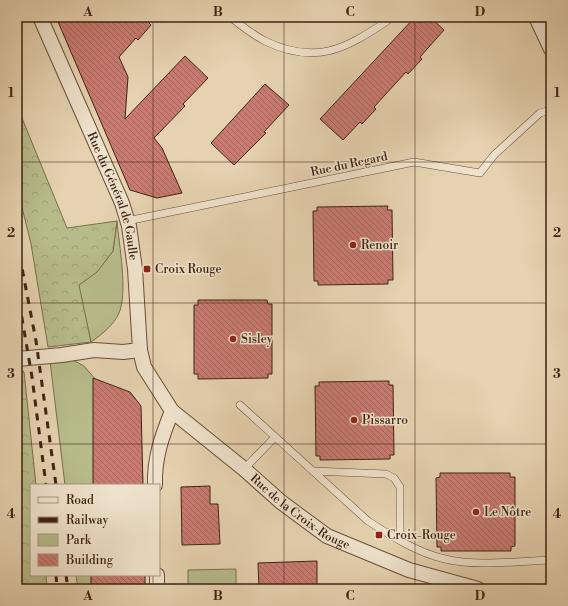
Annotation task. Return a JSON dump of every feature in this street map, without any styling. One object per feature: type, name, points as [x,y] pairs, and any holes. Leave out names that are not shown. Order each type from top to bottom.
[{"type":"street","name":"Rue du Général de Gaulle","points":[[40,17],[122,203],[128,221],[135,269],[140,350],[144,367],[153,384]]},
{"type":"street","points":[[536,17],[551,50]]},
{"type":"street","points":[[17,359],[62,355],[94,350],[123,352],[140,350]]},
{"type":"street","name":"Rue de la Croix-Rouge","points":[[153,384],[172,411],[244,469],[281,502],[327,536],[409,570],[478,589]]},
{"type":"street","points":[[155,484],[154,468],[160,440],[172,411]]},
{"type":"street","points":[[157,576],[157,589]]},
{"type":"lane","points":[[230,17],[264,40],[290,51],[316,54],[336,49],[368,34],[387,21]]},
{"type":"lane","name":"Rue du Regard","points":[[128,221],[414,162],[480,174],[494,155],[540,112],[551,110]]},
{"type":"lane","points":[[240,405],[368,521],[400,539],[444,559],[467,562],[551,560]]},
{"type":"lane","points":[[244,469],[275,436]]},
{"type":"lane","points":[[314,471],[386,474],[394,478],[400,487],[400,539]]},
{"type":"green space","points":[[17,106],[67,228],[117,221],[113,251],[97,272],[79,285],[91,342],[48,347],[31,244],[17,187]]},
{"type":"green space","points":[[117,221],[123,281],[122,304],[117,317],[111,326],[91,342],[78,285],[97,272],[113,251]]},
{"type":"green space","points":[[71,359],[84,366],[96,380],[97,484],[65,484],[50,361]]},
{"type":"green space","points":[[17,366],[24,372],[36,484],[30,484],[30,576],[46,576],[47,589],[19,589],[17,578]]},
{"type":"green space","points":[[236,569],[236,589],[188,589],[188,570]]},
{"type":"green space","points":[[76,576],[99,576],[99,589],[78,589]]},
{"type":"building","points":[[56,17],[143,17],[151,25],[138,40],[136,38],[119,57],[128,77],[125,119],[185,56],[208,78],[183,104],[185,106],[154,138],[162,148],[182,193],[157,198],[130,190]]},
{"type":"building","points":[[415,17],[430,17],[444,30],[420,57],[422,59],[408,74],[406,72],[374,107],[376,109],[362,124],[360,122],[343,140],[320,119]]},
{"type":"building","points":[[265,84],[289,105],[264,132],[266,133],[234,165],[211,143]]},
{"type":"building","name":"Renoir","points":[[388,206],[387,210],[392,210],[393,280],[388,280],[388,284],[318,285],[318,281],[314,281],[313,211],[317,211],[317,207]]},
{"type":"building","name":"Sisley","points":[[198,300],[267,300],[268,304],[272,304],[272,374],[268,374],[268,378],[198,379],[198,374],[194,374],[194,305],[198,305]]},
{"type":"building","points":[[93,378],[130,392],[141,406],[143,484],[93,484]]},
{"type":"building","name":"Pissarro","points":[[389,381],[389,385],[393,385],[394,455],[390,455],[390,459],[320,460],[320,456],[316,456],[315,386],[319,386],[319,382]]},
{"type":"building","name":"Le Nôtre","points":[[440,473],[510,473],[510,477],[515,477],[515,546],[511,547],[511,551],[441,551],[441,547],[437,547],[436,478],[440,477]]},
{"type":"building","points":[[210,486],[210,504],[218,504],[220,544],[182,545],[181,487]]},
{"type":"building","points":[[317,561],[317,589],[259,589],[258,563]]},
{"type":"building","points":[[91,576],[145,576],[145,589],[91,589]]},
{"type":"railway","points":[[17,242],[36,341],[56,484]]},
{"type":"railway","points":[[17,289],[32,377],[46,484]]},
{"type":"railway","points":[[56,576],[57,589]]},
{"type":"railway","points":[[66,576],[68,589]]},
{"type":"place","name":"Renoir","points":[[353,245]]},
{"type":"place","name":"Croix Rouge","points":[[147,269]]},
{"type":"place","name":"Sisley","points":[[233,339]]},
{"type":"place","name":"Pissarro","points":[[354,420]]},
{"type":"place","name":"Le Nôtre","points":[[476,512]]},
{"type":"place","name":"Croix-Rouge","points":[[379,535]]}]
